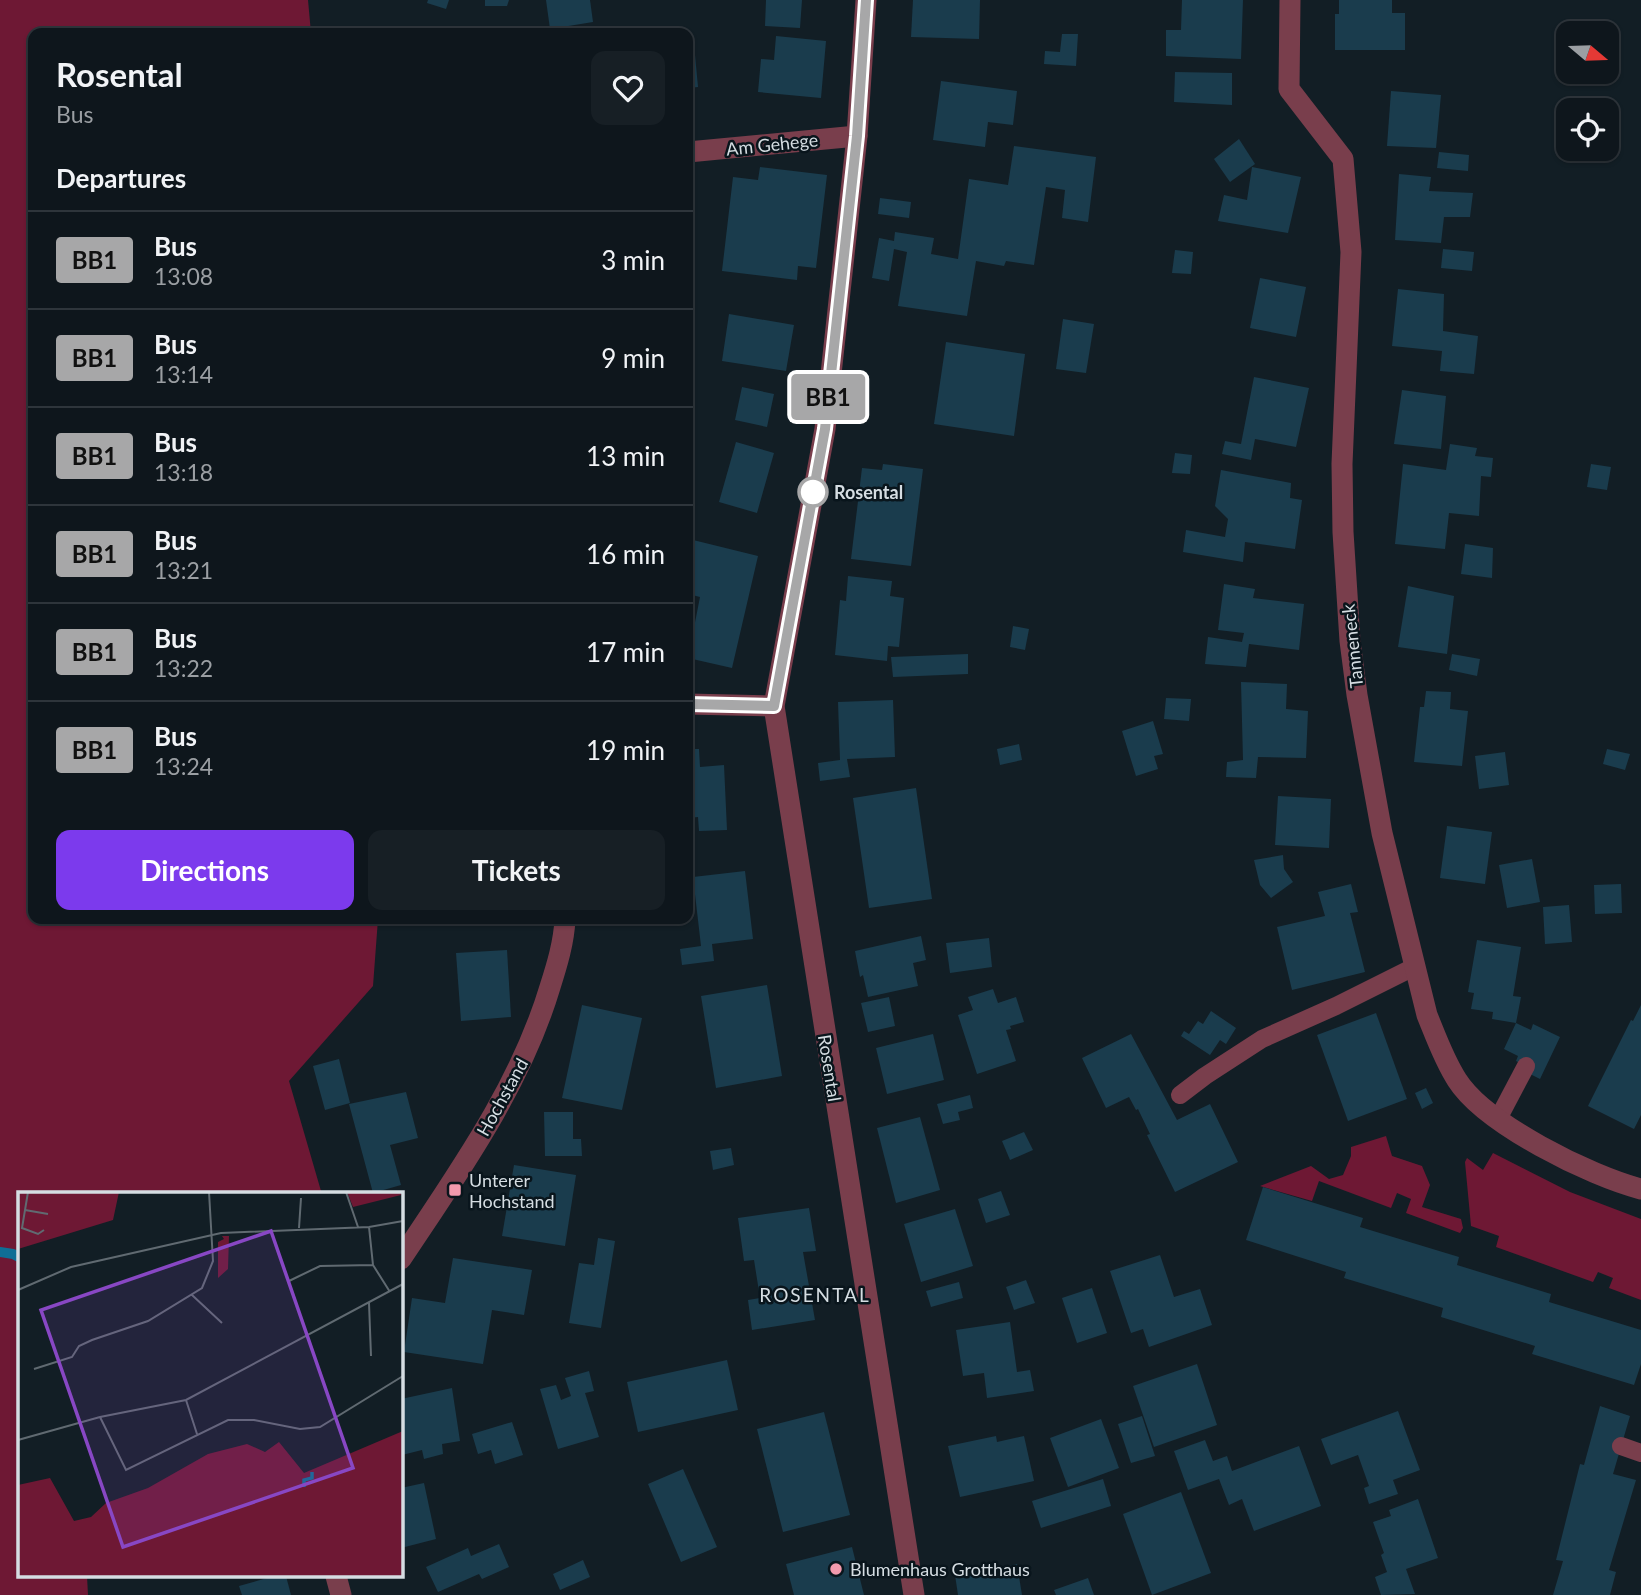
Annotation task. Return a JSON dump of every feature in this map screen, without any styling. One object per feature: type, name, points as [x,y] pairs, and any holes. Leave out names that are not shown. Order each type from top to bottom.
[{"type":"street","name":"Rosental","points":[[866,0],[857,136],[825,429],[774,706],[914,1595]]},
{"type":"street","name":"Tanneneck","points":[[1290,0],[1289,89],[1343,159],[1351,252],[1342,464],[1350,640],[1382,833],[1414,967],[1437,1041],[1458,1081],[1474,1099],[1529,1139],[1581,1167],[1621,1184],[1641,1189]]},
{"type":"street","name":"Am Gehege","points":[[693,152],[857,136]]},
{"type":"street","points":[[693,704],[774,706]]},
{"type":"street","name":"Hochstand","points":[[402,1257],[487,1127],[530,1046],[547,1000],[564,924]]},
{"type":"street","points":[[337,1578],[341,1595]]},
{"type":"lane","points":[[1180,1096],[1205,1076],[1262,1039],[1414,967]]},
{"type":"lane","points":[[1498,1119],[1526,1066]]},
{"type":"lane","points":[[1620,1446],[1641,1453]]},
{"type":"shaded area","points":[[0,0],[308,0],[311,28],[28,28],[28,924],[378,924],[373,986],[289,1081],[321,1191],[18,1192],[18,1578],[87,1578],[88,1595],[0,1595]]},
{"type":"shaded area","points":[[1386,1136],[1392,1156],[1422,1166],[1430,1185],[1422,1207],[1461,1219],[1463,1228],[1460,1233],[1406,1213],[1411,1199],[1397,1193],[1391,1208],[1319,1181],[1312,1201],[1260,1186],[1311,1166],[1329,1179],[1343,1175],[1351,1156],[1351,1147]]},
{"type":"shaded area","points":[[1493,1153],[1570,1192],[1641,1219],[1641,1300],[1609,1288],[1613,1278],[1598,1272],[1593,1282],[1496,1247],[1499,1236],[1471,1226],[1465,1162],[1467,1158],[1483,1170]]},
{"type":"building","points":[[428,0],[449,0],[446,9],[427,3]]},
{"type":"building","points":[[485,0],[509,0],[507,6],[485,6]]},
{"type":"building","points":[[546,0],[590,0],[593,22],[550,28]]},
{"type":"building","points":[[766,0],[802,0],[800,28],[765,26]]},
{"type":"building","points":[[913,0],[980,0],[979,39],[911,37]]},
{"type":"building","points":[[1182,0],[1243,0],[1241,59],[1166,56],[1166,30],[1181,30]]},
{"type":"building","points":[[1339,0],[1392,0],[1392,13],[1405,13],[1405,50],[1335,50],[1335,14],[1339,14]]},
{"type":"building","points":[[1062,34],[1078,34],[1076,66],[1044,64],[1045,51],[1060,52]]},
{"type":"building","points":[[776,36],[826,41],[821,98],[758,92],[761,59],[774,60]]},
{"type":"building","points":[[693,44],[698,87],[693,88]]},
{"type":"building","points":[[1175,72],[1232,73],[1232,105],[1174,102]]},
{"type":"building","points":[[941,81],[1017,91],[1013,125],[988,122],[985,147],[933,140]]},
{"type":"building","points":[[1391,91],[1441,95],[1436,148],[1387,146]]},
{"type":"building","points":[[1239,139],[1255,164],[1230,182],[1214,159]]},
{"type":"building","points":[[1014,146],[1096,157],[1088,222],[1062,218],[1065,190],[1046,187],[1034,265],[1006,261],[1004,266],[976,261],[967,316],[898,306],[907,252],[894,249],[889,281],[872,278],[879,238],[894,241],[895,232],[934,238],[931,254],[958,259],[969,179],[1008,185]]},
{"type":"building","points":[[1439,152],[1469,155],[1468,171],[1437,168]]},
{"type":"building","points":[[760,167],[827,175],[816,268],[798,266],[797,280],[722,271],[733,177],[758,180]]},
{"type":"building","points":[[1252,167],[1301,177],[1288,233],[1218,221],[1224,195],[1247,200]]},
{"type":"building","points":[[1399,174],[1431,177],[1429,191],[1473,193],[1470,217],[1444,217],[1441,243],[1395,240]]},
{"type":"building","points":[[880,198],[911,202],[909,218],[878,214]]},
{"type":"building","points":[[1443,249],[1474,252],[1472,271],[1441,268]]},
{"type":"building","points":[[1175,250],[1193,252],[1191,274],[1172,273]]},
{"type":"building","points":[[1260,278],[1306,287],[1296,337],[1250,328]]},
{"type":"building","points":[[1398,289],[1444,294],[1443,331],[1478,336],[1474,374],[1440,371],[1442,351],[1392,346]]},
{"type":"building","points":[[729,314],[794,325],[786,371],[722,361]]},
{"type":"building","points":[[1063,319],[1094,324],[1086,373],[1056,369]]},
{"type":"building","points":[[946,342],[1025,354],[1014,436],[934,424]]},
{"type":"building","points":[[1254,377],[1309,388],[1296,447],[1255,439],[1251,460],[1222,454],[1225,441],[1241,444]]},
{"type":"building","points":[[742,387],[774,394],[767,427],[735,420]]},
{"type":"building","points":[[1402,390],[1446,396],[1441,449],[1394,444]]},
{"type":"building","points":[[736,442],[774,453],[757,513],[719,502]]},
{"type":"building","points":[[1450,444],[1477,448],[1475,456],[1493,458],[1491,477],[1481,476],[1479,516],[1449,513],[1445,549],[1395,544],[1403,464],[1446,470]]},
{"type":"building","points":[[1175,453],[1192,455],[1190,474],[1172,473]]},
{"type":"building","points":[[883,464],[923,469],[911,566],[851,559],[862,468],[882,470]]},
{"type":"building","points":[[1591,464],[1611,467],[1607,490],[1587,487]]},
{"type":"building","points":[[1221,470],[1291,483],[1290,498],[1302,500],[1295,549],[1245,542],[1243,562],[1183,552],[1186,530],[1225,537],[1228,519],[1215,506]]},
{"type":"building","points":[[693,540],[758,556],[732,668],[693,659],[693,633],[700,597],[693,595]]},
{"type":"building","points":[[1465,544],[1493,548],[1492,578],[1461,574]]},
{"type":"building","points":[[848,576],[892,581],[890,596],[904,598],[899,647],[888,646],[887,661],[835,655],[840,600],[846,601]]},
{"type":"building","points":[[1224,584],[1255,589],[1253,598],[1304,604],[1299,650],[1249,644],[1246,667],[1205,664],[1208,637],[1242,642],[1244,633],[1218,630]]},
{"type":"building","points":[[1408,586],[1454,596],[1447,654],[1398,647]]},
{"type":"building","points":[[1013,626],[1029,629],[1025,650],[1010,647]]},
{"type":"building","points":[[968,654],[968,674],[893,677],[891,657]]},
{"type":"building","points":[[1452,654],[1480,659],[1477,676],[1449,670]]},
{"type":"building","points":[[1241,682],[1287,684],[1286,709],[1308,711],[1306,758],[1258,757],[1256,778],[1226,777],[1227,762],[1243,760]]},
{"type":"building","points":[[1426,691],[1451,692],[1450,709],[1468,711],[1462,766],[1414,762],[1420,707],[1424,707]]},
{"type":"building","points":[[1166,698],[1191,699],[1189,721],[1164,719]]},
{"type":"building","points":[[893,700],[895,757],[847,759],[850,777],[820,781],[818,763],[840,760],[838,702]]},
{"type":"building","points":[[1153,721],[1163,754],[1154,756],[1158,769],[1136,776],[1122,731]]},
{"type":"building","points":[[1019,744],[1022,760],[1000,765],[997,749]]},
{"type":"building","points":[[693,749],[699,749],[700,767],[724,765],[727,830],[699,831],[698,817],[693,818]]},
{"type":"building","points":[[1607,749],[1630,754],[1625,770],[1603,764]]},
{"type":"building","points":[[1505,752],[1509,785],[1479,789],[1475,756]]},
{"type":"building","points":[[916,788],[932,899],[869,908],[853,798]]},
{"type":"building","points":[[1278,796],[1331,799],[1329,848],[1275,845]]},
{"type":"building","points":[[1447,826],[1492,832],[1485,884],[1440,878]]},
{"type":"building","points":[[1283,855],[1284,869],[1293,882],[1271,898],[1260,885],[1254,860]]},
{"type":"building","points":[[1532,859],[1540,902],[1507,908],[1499,865]]},
{"type":"building","points":[[745,871],[753,939],[712,944],[714,961],[682,965],[680,949],[701,946],[693,877]]},
{"type":"building","points":[[1351,884],[1358,912],[1350,913],[1365,972],[1292,990],[1277,927],[1325,916],[1318,892]]},
{"type":"building","points":[[1621,884],[1622,913],[1595,914],[1594,885]]},
{"type":"building","points":[[1569,905],[1572,942],[1545,944],[1543,907]]},
{"type":"building","points":[[921,936],[926,960],[913,963],[918,986],[868,997],[863,975],[860,977],[855,951]]},
{"type":"building","points":[[989,938],[992,967],[950,973],[946,943]]},
{"type":"building","points":[[1477,940],[1521,947],[1513,996],[1521,997],[1516,1023],[1492,1019],[1493,1012],[1471,1009],[1474,993],[1468,992]]},
{"type":"building","points":[[507,950],[511,1017],[461,1021],[456,953]]},
{"type":"building","points":[[767,985],[782,1076],[716,1088],[701,996]]},
{"type":"building","points":[[993,989],[998,1003],[1016,997],[1024,1022],[1006,1030],[1016,1061],[977,1074],[958,1015],[973,1010],[968,997]]},
{"type":"building","points":[[889,997],[895,1026],[868,1032],[861,1003]]},
{"type":"building","points":[[582,1005],[642,1018],[622,1110],[562,1098]]},
{"type":"building","points":[[1641,1005],[1641,1115],[1634,1129],[1588,1106]]},
{"type":"building","points":[[1211,1011],[1236,1028],[1226,1044],[1220,1040],[1210,1055],[1181,1036],[1184,1031],[1189,1034],[1198,1021],[1203,1024]]},
{"type":"building","points":[[1376,1013],[1407,1099],[1348,1121],[1317,1035]]},
{"type":"building","points":[[1516,1023],[1531,1030],[1533,1024],[1560,1037],[1540,1079],[1526,1072],[1528,1067],[1516,1061],[1518,1056],[1504,1049]]},
{"type":"building","points":[[933,1034],[944,1080],[887,1094],[876,1048]]},
{"type":"building","points":[[1131,1034],[1177,1120],[1210,1104],[1238,1162],[1175,1192],[1147,1135],[1150,1134],[1138,1109],[1136,1110],[1129,1097],[1106,1108],[1082,1058]]},
{"type":"building","points":[[339,1059],[350,1103],[325,1110],[313,1066]]},
{"type":"building","points":[[1426,1088],[1433,1103],[1422,1109],[1415,1093]]},
{"type":"building","points":[[406,1092],[418,1138],[390,1145],[401,1185],[373,1192],[349,1104]]},
{"type":"building","points":[[970,1095],[973,1108],[958,1112],[960,1120],[943,1124],[937,1104]]},
{"type":"building","points":[[544,1112],[573,1112],[573,1139],[581,1139],[582,1156],[545,1156]]},
{"type":"building","points":[[920,1117],[940,1190],[896,1203],[877,1128]]},
{"type":"building","points":[[1024,1132],[1033,1150],[1010,1160],[1002,1141]]},
{"type":"building","points":[[731,1148],[734,1165],[713,1170],[710,1151]]},
{"type":"building","points":[[514,1165],[576,1175],[565,1246],[502,1236]]},
{"type":"building","points":[[1263,1187],[1363,1218],[1360,1227],[1459,1257],[1457,1265],[1551,1294],[1549,1302],[1641,1330],[1641,1364],[1634,1385],[1532,1354],[1535,1346],[1441,1317],[1443,1308],[1344,1278],[1346,1272],[1246,1240]]},
{"type":"building","points":[[1001,1191],[1010,1215],[986,1223],[978,1199]]},
{"type":"building","points":[[809,1208],[816,1251],[803,1252],[815,1320],[752,1330],[748,1300],[760,1298],[754,1260],[744,1261],[738,1218]]},
{"type":"building","points":[[955,1209],[973,1266],[921,1282],[904,1224]]},
{"type":"building","points":[[598,1238],[615,1241],[601,1328],[569,1323],[579,1263],[594,1265]]},
{"type":"building","points":[[1160,1255],[1174,1297],[1200,1289],[1212,1325],[1149,1347],[1143,1329],[1131,1333],[1110,1271]]},
{"type":"building","points":[[453,1258],[532,1270],[524,1315],[492,1310],[483,1364],[404,1352],[412,1298],[445,1303]]},
{"type":"building","points":[[1026,1280],[1035,1303],[1014,1310],[1006,1287]]},
{"type":"building","points":[[959,1282],[963,1298],[931,1307],[926,1291]]},
{"type":"building","points":[[1092,1288],[1107,1333],[1077,1343],[1062,1298]]},
{"type":"building","points":[[1010,1322],[1017,1372],[1030,1370],[1034,1391],[987,1398],[984,1373],[963,1376],[956,1330]]},
{"type":"building","points":[[727,1360],[738,1410],[638,1432],[627,1382]]},
{"type":"building","points":[[1197,1364],[1217,1425],[1154,1447],[1133,1386]]},
{"type":"building","points":[[589,1371],[594,1391],[585,1393],[599,1437],[558,1449],[540,1389],[556,1385],[561,1400],[571,1396],[565,1378]]},
{"type":"building","points":[[452,1388],[460,1441],[442,1444],[443,1454],[424,1459],[422,1450],[402,1455],[402,1399]]},
{"type":"building","points":[[1600,1406],[1630,1416],[1613,1474],[1636,1480],[1609,1570],[1616,1572],[1610,1595],[1553,1595],[1563,1561],[1556,1560],[1580,1464],[1584,1465]]},
{"type":"building","points":[[1398,1411],[1420,1470],[1393,1480],[1398,1494],[1369,1504],[1364,1488],[1369,1486],[1358,1455],[1331,1465],[1321,1439]]},
{"type":"building","points":[[824,1412],[850,1515],[783,1532],[757,1429]]},
{"type":"building","points":[[1142,1416],[1155,1456],[1131,1463],[1118,1424]]},
{"type":"building","points":[[1101,1419],[1119,1468],[1068,1487],[1050,1438]]},
{"type":"building","points":[[512,1422],[523,1455],[495,1464],[491,1450],[478,1454],[472,1434]]},
{"type":"building","points":[[996,1436],[997,1442],[1024,1436],[1034,1481],[960,1497],[948,1446]]},
{"type":"building","points":[[1205,1440],[1213,1461],[1227,1456],[1232,1471],[1299,1446],[1321,1506],[1254,1531],[1242,1499],[1229,1505],[1219,1479],[1188,1490],[1174,1451]]},
{"type":"building","points":[[683,1469],[717,1547],[681,1562],[648,1484]]},
{"type":"building","points":[[1103,1479],[1111,1506],[1041,1528],[1032,1501]]},
{"type":"building","points":[[424,1483],[436,1539],[402,1548],[402,1488]]},
{"type":"building","points":[[1181,1492],[1211,1573],[1152,1595],[1123,1514]]},
{"type":"building","points":[[1418,1499],[1438,1558],[1406,1569],[1415,1594],[1381,1595],[1375,1577],[1387,1572],[1381,1555],[1384,1553],[1373,1522],[1391,1516],[1389,1510]]},
{"type":"building","points":[[499,1544],[509,1567],[482,1579],[479,1574],[438,1592],[426,1567],[468,1548],[471,1556]]},
{"type":"building","points":[[852,1547],[864,1595],[794,1595],[786,1564]]},
{"type":"building","points":[[583,1560],[590,1577],[560,1590],[553,1574]]},
{"type":"building","points":[[1017,1564],[1022,1595],[958,1595],[955,1575]]},
{"type":"building","points":[[267,1578],[287,1578],[291,1595],[242,1595],[239,1586]]},
{"type":"building","points":[[1088,1578],[1094,1595],[1056,1595],[1054,1590]]},
{"type":"waterway","points":[[0,1252],[18,1256]]},
{"type":"bus line","name":"BB1","points":[[693,704],[774,706],[825,429],[857,136],[866,0]]},
{"type":"place","name":"Rosental","points":[[813,492]]},
{"type":"place","name":"Unterer Hochstand","points":[[455,1190]]},
{"type":"place","name":"Blumenhaus Grotthaus","points":[[836,1569]]},
{"type":"district","name":"ROSENTAL","points":[[815,1294]]}]
